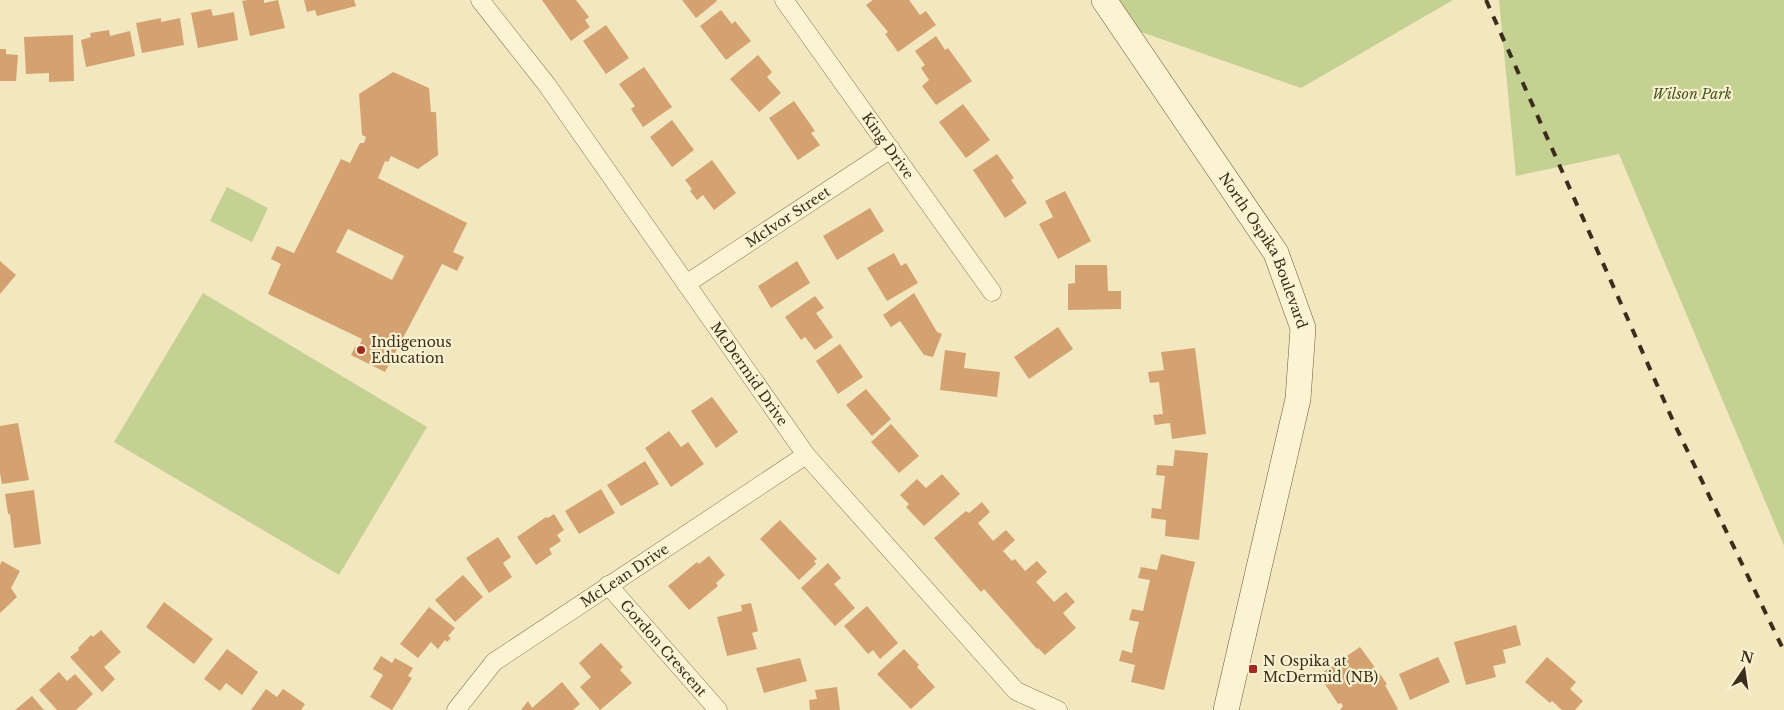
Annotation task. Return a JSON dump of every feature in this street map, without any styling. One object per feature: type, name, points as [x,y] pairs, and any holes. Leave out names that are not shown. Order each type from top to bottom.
[{"type":"street","name":"McDermid Drive","points":[[480,0],[534,68],[806,455],[1016,691],[1058,710]]},
{"type":"street","name":"King Drive","points":[[784,0],[992,292]]},
{"type":"street","name":"North Ospika Boulevard","points":[[1104,0],[1276,253],[1303,328],[1298,399],[1226,710]]},
{"type":"street","name":"McIvor Street","points":[[686,284],[891,149]]},
{"type":"street","name":"McLean Drive","points":[[456,710],[494,662],[806,455]]},
{"type":"street","name":"Gordon Crescent","points":[[608,585],[718,710]]},
{"type":"green space","points":[[1099,0],[1453,0],[1301,88],[1104,19]]},
{"type":"green space","name":"Wilson Park","points":[[1499,0],[1784,0],[1784,546],[1619,154],[1516,176]]},
{"type":"green space","points":[[227,187],[268,208],[252,242],[210,221]]},
{"type":"green space","points":[[203,293],[427,427],[339,575],[114,442]]},
{"type":"building","points":[[264,0],[264,3],[278,0],[285,28],[250,36],[242,1]]},
{"type":"building","points":[[304,0],[354,0],[356,6],[317,16],[315,10],[307,12]]},
{"type":"building","points":[[542,0],[576,0],[589,17],[585,20],[590,27],[571,41]]},
{"type":"building","points":[[682,0],[716,0],[717,1],[696,18]]},
{"type":"building","points":[[873,0],[909,0],[920,15],[926,11],[936,25],[898,52],[885,34],[888,32],[866,5]]},
{"type":"building","points":[[211,9],[213,16],[234,12],[238,40],[198,48],[191,13]]},
{"type":"building","points":[[721,10],[732,24],[735,21],[751,41],[726,60],[700,26]]},
{"type":"building","points":[[161,18],[161,22],[180,18],[184,45],[142,53],[136,23]]},
{"type":"building","points":[[606,25],[629,58],[606,74],[583,41]]},
{"type":"building","points":[[109,30],[110,36],[130,31],[135,56],[86,67],[81,40],[91,37],[90,33]]},
{"type":"building","points":[[73,35],[74,81],[49,82],[49,73],[26,74],[24,37]]},
{"type":"building","points":[[936,36],[945,50],[948,48],[972,81],[936,105],[922,86],[929,80],[921,68],[925,65],[915,51]]},
{"type":"building","points":[[0,49],[6,49],[6,54],[18,55],[16,81],[0,81]]},
{"type":"building","points":[[758,55],[772,72],[767,77],[781,93],[759,112],[730,79]]},
{"type":"building","points":[[644,67],[672,107],[643,127],[631,109],[635,106],[619,84]]},
{"type":"building","points":[[393,72],[429,88],[431,112],[436,112],[438,155],[418,169],[391,156],[388,162],[385,161],[378,178],[467,223],[453,252],[464,257],[457,271],[442,264],[385,372],[351,355],[355,347],[359,347],[362,339],[268,294],[281,264],[271,259],[277,246],[294,253],[341,159],[350,163],[360,143],[364,143],[366,137],[362,135],[359,94]],"holes":[[[348,229],[404,256],[392,280],[336,252]]]},
{"type":"building","points":[[794,101],[815,131],[811,133],[820,145],[798,160],[769,118]]},
{"type":"building","points":[[963,104],[990,140],[966,158],[939,122]]},
{"type":"building","points":[[672,120],[694,150],[672,167],[650,137]]},
{"type":"building","points":[[997,154],[1014,178],[1011,180],[1027,203],[1005,218],[973,170]]},
{"type":"building","points":[[712,160],[736,193],[714,210],[703,195],[697,200],[685,180]]},
{"type":"building","points":[[1065,191],[1091,241],[1058,259],[1039,224],[1053,217],[1045,201]]},
{"type":"building","points":[[870,208],[884,231],[837,260],[823,236]]},
{"type":"building","points":[[894,253],[901,266],[906,263],[918,283],[887,301],[867,268]]},
{"type":"building","points":[[0,261],[16,275],[0,294]]},
{"type":"building","points":[[797,261],[810,283],[771,308],[758,286]]},
{"type":"building","points":[[1075,265],[1107,265],[1108,291],[1121,291],[1121,309],[1068,310],[1068,284],[1075,283]]},
{"type":"building","points":[[914,293],[937,332],[942,334],[933,357],[924,355],[900,321],[891,327],[883,315]]},
{"type":"building","points":[[815,296],[824,308],[816,313],[833,337],[815,350],[805,337],[801,340],[785,317]]},
{"type":"building","points":[[1058,327],[1073,349],[1029,379],[1014,357]]},
{"type":"building","points":[[840,344],[863,377],[838,394],[816,361]]},
{"type":"building","points":[[1195,348],[1206,434],[1172,439],[1170,423],[1155,425],[1153,415],[1163,414],[1159,382],[1150,383],[1148,372],[1164,370],[1161,352]]},
{"type":"building","points":[[945,350],[966,353],[964,368],[1000,372],[997,397],[940,390]]},
{"type":"building","points":[[866,389],[891,419],[872,436],[846,405]]},
{"type":"building","points":[[712,397],[738,432],[716,448],[691,411]]},
{"type":"building","points":[[18,423],[29,480],[2,484],[0,473],[0,426]]},
{"type":"building","points":[[891,424],[919,456],[899,473],[871,442]]},
{"type":"building","points":[[669,431],[681,447],[688,442],[704,464],[671,487],[645,448]]},
{"type":"building","points":[[1175,450],[1208,453],[1199,540],[1165,536],[1166,520],[1151,518],[1152,508],[1161,509],[1165,476],[1156,475],[1157,465],[1173,466]]},
{"type":"building","points":[[645,461],[659,484],[621,506],[607,485]]},
{"type":"building","points":[[942,474],[960,494],[924,526],[906,507],[909,504],[900,495],[917,479],[926,488]]},
{"type":"building","points":[[601,489],[615,513],[579,534],[565,511]]},
{"type":"building","points":[[34,490],[41,544],[14,548],[10,514],[8,514],[5,494]]},
{"type":"building","points":[[982,502],[990,512],[978,523],[993,541],[1006,530],[1015,540],[1003,551],[1012,561],[1015,559],[1025,571],[1037,561],[1047,572],[1036,582],[1054,602],[1066,592],[1075,602],[1063,613],[1076,628],[1045,655],[1037,649],[984,589],[981,592],[934,538],[966,511],[969,513]]},
{"type":"building","points":[[554,514],[564,530],[557,535],[561,541],[549,549],[552,554],[536,565],[517,537],[546,517],[548,518]]},
{"type":"building","points":[[780,520],[817,559],[814,561],[816,564],[799,580],[760,539]]},
{"type":"building","points":[[498,537],[511,557],[503,563],[512,577],[489,593],[466,558]]},
{"type":"building","points":[[1161,554],[1195,562],[1164,690],[1131,682],[1135,665],[1119,661],[1122,650],[1132,653],[1139,622],[1129,620],[1132,609],[1143,611],[1150,580],[1138,578],[1141,567],[1157,570]]},
{"type":"building","points":[[709,556],[725,575],[716,583],[718,586],[689,610],[668,586],[697,562],[699,564]]},
{"type":"building","points":[[2,561],[20,571],[11,588],[17,597],[0,613],[0,565]]},
{"type":"building","points":[[828,563],[841,578],[834,584],[855,608],[835,626],[801,588]]},
{"type":"building","points":[[463,575],[483,597],[455,622],[435,600]]},
{"type":"building","points":[[164,602],[213,639],[194,664],[146,627]]},
{"type":"building","points":[[751,603],[758,631],[752,633],[757,649],[727,656],[717,617],[742,611],[741,605]]},
{"type":"building","points":[[867,606],[898,643],[880,659],[873,650],[868,654],[844,626]]},
{"type":"building","points":[[429,607],[455,628],[448,636],[451,638],[447,642],[445,640],[438,649],[431,642],[418,658],[400,644]]},
{"type":"building","points":[[1516,625],[1521,645],[1503,650],[1506,663],[1493,666],[1496,677],[1466,685],[1454,642]]},
{"type":"building","points":[[101,630],[121,652],[104,667],[115,679],[102,692],[70,657],[79,650],[78,648],[91,635],[93,637]]},
{"type":"building","points":[[601,643],[623,667],[620,670],[632,683],[600,710],[580,687],[591,677],[579,663]]},
{"type":"building","points":[[1360,647],[1387,684],[1385,685],[1398,709],[1340,710],[1343,706],[1341,703],[1338,704],[1319,675]]},
{"type":"building","points":[[227,649],[258,672],[242,695],[226,683],[220,691],[204,679]]},
{"type":"building","points":[[904,649],[919,665],[917,667],[935,687],[911,709],[877,674]]},
{"type":"building","points":[[381,656],[392,663],[395,658],[413,668],[408,676],[412,678],[392,710],[370,697],[383,675],[373,669]]},
{"type":"building","points":[[1438,657],[1450,682],[1410,700],[1399,674]]},
{"type":"building","points":[[1547,657],[1576,682],[1570,689],[1583,701],[1575,710],[1562,710],[1552,701],[1550,703],[1525,682]]},
{"type":"building","points":[[800,658],[807,681],[764,693],[756,668]]},
{"type":"building","points":[[59,672],[67,681],[75,674],[93,694],[76,710],[57,710],[39,690]]},
{"type":"building","points":[[562,682],[580,704],[573,710],[521,710],[528,701],[532,708]]},
{"type":"building","points":[[837,687],[840,710],[810,710],[809,700],[817,699],[815,690]]},
{"type":"building","points":[[266,689],[277,697],[283,689],[305,704],[301,710],[251,710]]},
{"type":"building","points":[[32,696],[44,710],[15,710]]},
{"type":"railway","points":[[1486,0],[1674,423],[1784,651]]},
{"type":"place","name":"Indigenous Education","points":[[361,350]]},
{"type":"place","name":"N Ospika at McDermid (NB)","points":[[1253,669]]}]
